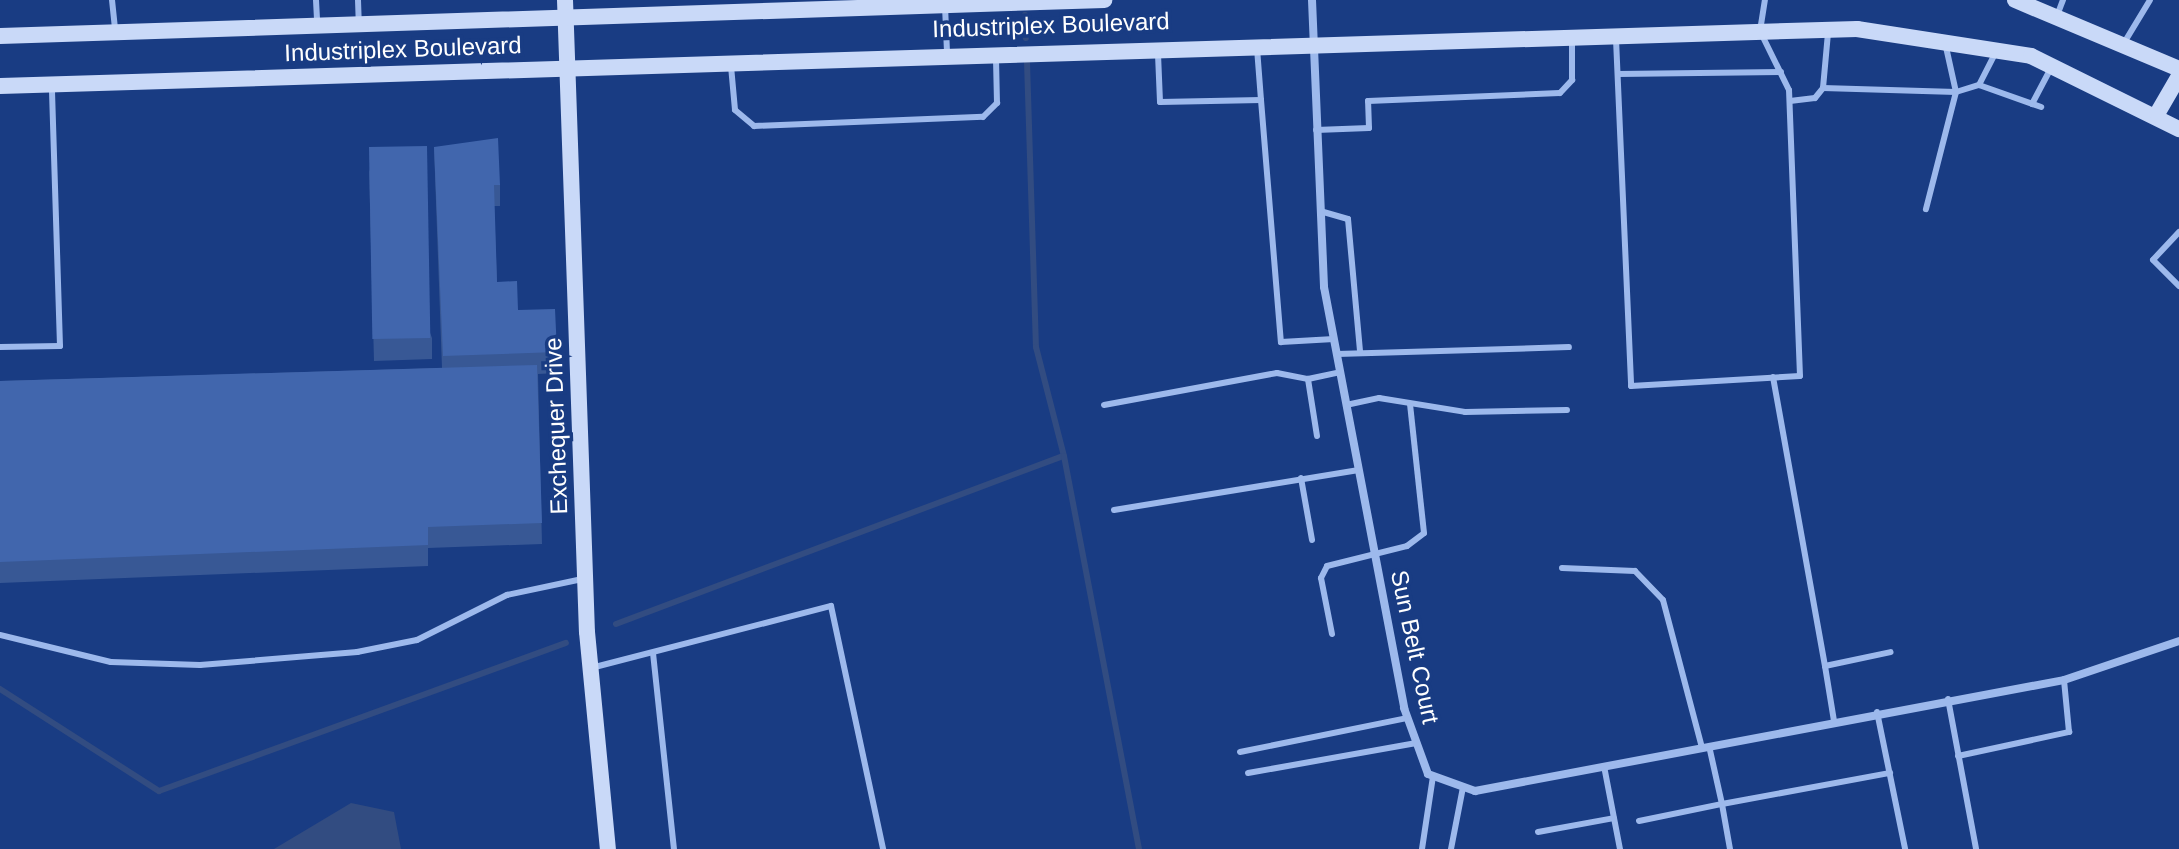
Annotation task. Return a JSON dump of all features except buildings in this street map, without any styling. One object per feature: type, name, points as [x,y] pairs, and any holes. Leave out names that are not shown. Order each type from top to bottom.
[{"type":"street","name":"Exchequer Drive","points":[[565,0],[585,579],[608,849]]},
{"type":"street","name":"Industriplex Boulevard","points":[[0,36],[566,17],[818,4],[945,6],[1104,0]]},
{"type":"street","name":"Sun Belt Court","points":[[1312,0],[1320,211],[1334,339],[1407,718],[1433,776]]},
{"type":"street","points":[[2015,0],[2061,6],[2124,43],[2179,69]]},
{"type":"street","name":"Industriplex Boulevard","points":[[0,86],[569,68],[947,52],[1829,29],[1944,37],[1998,49],[2052,65],[2157,114],[2179,129]]},
{"type":"street","points":[[2157,114],[2179,76]]},
{"type":"street","points":[[1433,776],[1475,791],[1877,712],[2064,680],[2179,641]]},
{"type":"lane","points":[[112,0],[115,33]]},
{"type":"lane","points":[[316,0],[317,26]]},
{"type":"lane","points":[[358,0],[359,24]]},
{"type":"lane","points":[[1616,34],[1631,386],[1800,376],[1790,101],[1781,72],[1760,31],[1765,0]]},
{"type":"lane","points":[[2124,43],[2150,0]]},
{"type":"lane","points":[[945,6],[947,52]]},
{"type":"lane","points":[[1790,101],[1815,98],[1823,88],[1829,29]]},
{"type":"lane","points":[[1316,130],[1369,128],[1368,101],[1560,93],[1572,80],[1572,35]]},
{"type":"lane","points":[[1926,209],[1956,92],[1944,37]]},
{"type":"lane","points":[[1257,43],[1281,342],[1334,339]]},
{"type":"lane","points":[[1157,46],[1160,102],[1261,100]]},
{"type":"lane","points":[[1979,85],[1998,49]]},
{"type":"lane","points":[[731,61],[735,110],[754,126],[983,117],[997,103],[996,51]]},
{"type":"lane","points":[[2032,104],[2052,65]]},
{"type":"lane","points":[[1618,74],[1781,72]]},
{"type":"lane","points":[[0,347],[60,346],[52,84]]},
{"type":"lane","points":[[1823,88],[1956,92],[1979,85],[2041,107]]},
{"type":"lane","points":[[1320,211],[1348,219],[1360,352]]},
{"type":"lane","points":[[2179,232],[2153,260],[2179,286]]},
{"type":"lane","points":[[1337,354],[1569,347]]},
{"type":"lane","points":[[1104,405],[1277,373],[1308,379],[1340,372]]},
{"type":"lane","points":[[1773,377],[1834,721]]},
{"type":"lane","points":[[1308,379],[1317,436]]},
{"type":"lane","points":[[1346,405],[1379,398],[1465,412],[1567,410]]},
{"type":"lane","points":[[1332,634],[1321,578],[1327,566],[1374,553],[1424,533],[1410,404]]},
{"type":"lane","points":[[1114,510],[1359,470]]},
{"type":"lane","points":[[1301,478],[1312,540]]},
{"type":"lane","points":[[1562,568],[1635,571],[1663,600],[1722,804],[1730,849]]},
{"type":"lane","points":[[0,635],[111,662],[200,665],[357,652],[417,640],[507,595],[585,579]]},
{"type":"lane","points":[[591,668],[831,606],[883,849]]},
{"type":"lane","points":[[1825,666],[1891,652]]},
{"type":"lane","points":[[653,653],[674,849]]},
{"type":"lane","points":[[1958,756],[2069,732],[2064,680]]},
{"type":"lane","points":[[1948,699],[1976,849]]},
{"type":"lane","points":[[1877,712],[1905,849]]},
{"type":"lane","points":[[1240,752],[1407,718]]},
{"type":"lane","points":[[1248,773],[1416,743]]},
{"type":"lane","points":[[1604,766],[1620,849]]},
{"type":"lane","points":[[1639,821],[1890,773]]},
{"type":"lane","points":[[1422,849],[1433,776]]},
{"type":"lane","points":[[1451,849],[1463,787]]},
{"type":"lane","points":[[1538,832],[1614,818]]},
{"type":"water","points":[[351,803],[394,812],[401,849],[274,849]]},
{"type":"waterway","points":[[1025,15],[1026,38]]},
{"type":"waterway","points":[[1027,62],[1036,347],[1064,456]]},
{"type":"waterway","points":[[616,624],[1064,456],[1139,849]]},
{"type":"waterway","points":[[0,689],[159,791],[566,643]]}]
